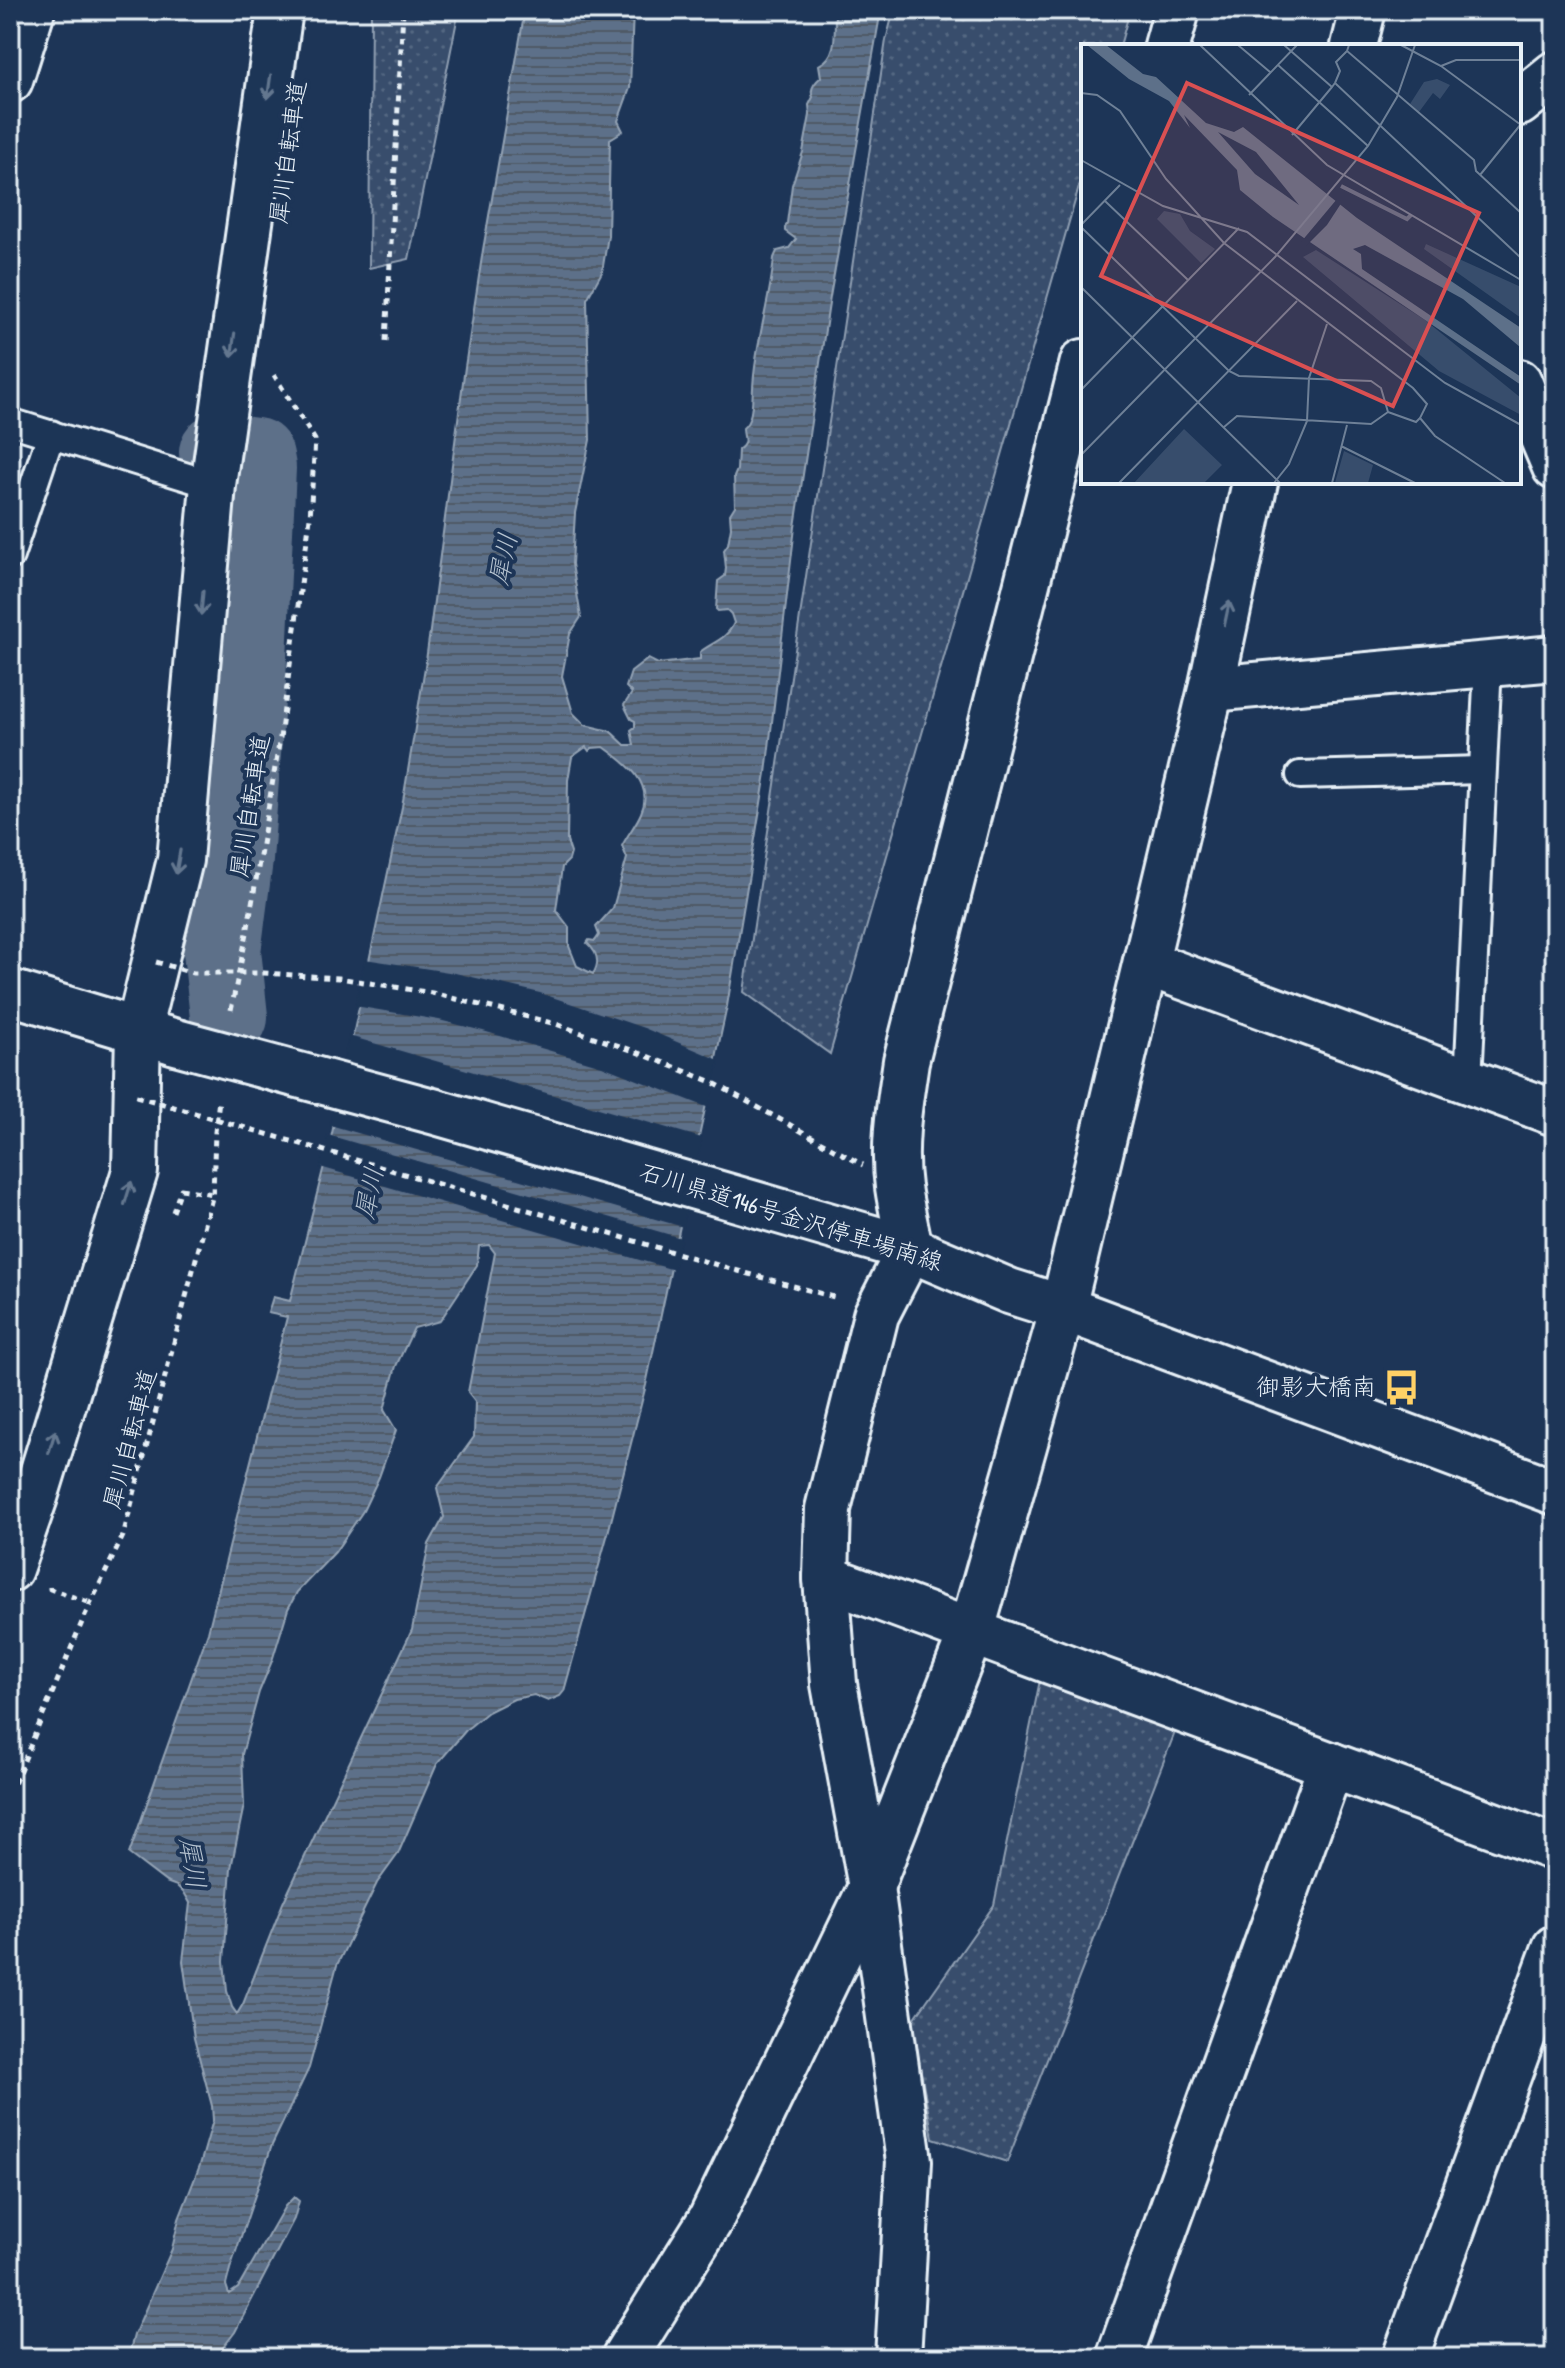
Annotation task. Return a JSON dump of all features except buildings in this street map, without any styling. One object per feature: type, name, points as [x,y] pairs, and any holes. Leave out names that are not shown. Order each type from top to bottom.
[{"type":"street","points":[[10,80],[32,10]]},
{"type":"street","points":[[10,1569],[22,1494],[135,1171],[136,1096],[157,1036],[156,962],[180,860],[213,485],[280,10]]},
{"type":"street","points":[[1168,44],[1177,10]]},
{"type":"street","points":[[1354,44],[1363,10]]},
{"type":"street","points":[[1521,101],[1555,74]]},
{"type":"street","points":[[898,2358],[909,2161],[871,1887],[834,1684],[826,1578],[828,1509],[876,1315],[910,1249],[897,1184],[896,1152],[897,1118],[906,1061],[1081,370]]},
{"type":"street","points":[[1521,387],[1555,467]]},
{"type":"street","points":[[624,2358],[711,2219],[871,1887],[971,1633],[1063,1308],[1211,689],[1255,484]]},
{"type":"street","points":[[1211,689],[1555,658]]},
{"type":"street","points":[[1146,963],[1555,1113]]},
{"type":"street","name":"石川県道146号金沢停車場南線","points":[[10,992],[910,1249],[1009,1291],[1063,1308],[1555,1492]]},
{"type":"street","points":[[826,1578],[1555,1848]]},
{"type":"street","points":[[1119,2358],[1331,1765]]},
{"type":"street","points":[[1405,2358],[1555,1948]]},
{"type":"lane","points":[[10,422],[213,485]]},
{"type":"lane","points":[[10,556],[51,434]]},
{"type":"lane","points":[[1468,1081],[1488,664]]},
{"type":"lane","points":[[1300,775],[1482,770]]},
{"type":"path","points":[[386,341],[403,10]]},
{"type":"path","name":"犀川自転車道","points":[[229,1017],[247,933],[280,738],[310,518],[315,440],[274,375],[276,360]]},
{"type":"path","points":[[156,962],[193,973],[264,973],[339,978],[432,993],[556,1024],[710,1081],[863,1165]]},
{"type":"path","name":"犀川自転車道","points":[[10,1794],[91,1603],[123,1536],[213,1194],[220,1089]]},
{"type":"path","points":[[136,1096],[834,1297]]},
{"type":"path","points":[[53,1576],[50,1589],[91,1603]]},
{"type":"shaded area","points":[[371,10],[459,10],[409,259],[369,268]]},
{"type":"shaded area","points":[[894,10],[1130,10],[1121,44],[1081,44],[1081,180],[830,1054],[744,992],[886,40]]},
{"type":"shaded area","points":[[1040,1680],[1177,1727],[1007,2162],[933,2138],[912,2022],[994,1905]]},
{"type":"water","points":[[525,10],[633,10],[630,88],[618,121],[623,131],[610,139],[608,236],[602,272],[587,299],[590,440],[575,513],[572,564],[581,617],[570,634],[562,676],[573,713],[585,725],[610,731],[625,745],[634,745],[631,730],[635,727],[635,721],[624,705],[632,693],[626,687],[631,672],[648,659],[658,664],[700,659],[700,652],[724,637],[734,623],[727,610],[716,609],[718,581],[725,576],[724,550],[731,527],[730,514],[735,506],[734,477],[738,450],[744,442],[743,428],[751,410],[754,372],[774,258],[777,251],[789,248],[796,239],[785,228],[792,185],[803,152],[812,88],[821,77],[819,65],[833,49],[835,10],[881,10],[830,297],[795,527],[766,773],[727,1006],[646,1385],[564,1691],[548,1701],[534,1695],[514,1699],[488,1712],[467,1729],[437,1764],[398,1854],[377,1883],[337,1965],[309,2068],[272,2145],[230,2269],[226,2285],[229,2294],[238,2288],[285,2206],[294,2197],[299,2201],[294,2219],[235,2332],[215,2358],[128,2358],[134,2335],[172,2249],[179,2219],[213,2120],[194,2038],[183,1961],[190,1903],[177,1886],[166,1882],[129,1854],[208,1632],[287,1317],[268,1313],[273,1297],[290,1301],[331,1138],[402,807],[426,661],[483,250]],"holes":[[[586,747],[589,751],[604,747],[621,759],[636,774],[644,792],[641,813],[622,846],[627,858],[613,908],[596,927],[599,935],[595,941],[589,940],[587,943],[596,957],[593,974],[577,966],[569,946],[569,927],[556,910],[562,867],[571,853],[567,841],[568,780],[572,757]],[[489,1245],[495,1253],[468,1392],[475,1401],[474,1437],[437,1488],[444,1517],[429,1544],[412,1630],[283,1903],[237,2014],[227,1991],[224,1961],[231,1868],[244,1805],[242,1754],[259,1692],[297,1592],[335,1552],[363,1511],[379,1477],[396,1430],[384,1410],[396,1366],[414,1328],[440,1321],[477,1265],[479,1246]]]},
{"type":"pier","points":[[365,959],[455,973],[540,993],[644,1028],[710,1056],[719,1060],[709,1108],[602,1066],[483,1031],[355,1006]]},
{"type":"pier","points":[[349,1036],[702,1138],[683,1227],[330,1125]]},
{"type":"pier","points":[[328,1135],[681,1238],[674,1270],[320,1167]]},
{"type":"waterway","name":"犀川","points":[[218,452],[255,457],[257,468],[246,700],[234,859],[222,951],[229,1017]]},
{"type":"place","name":"御影大橋南","points":[[1402,1387]]}]
